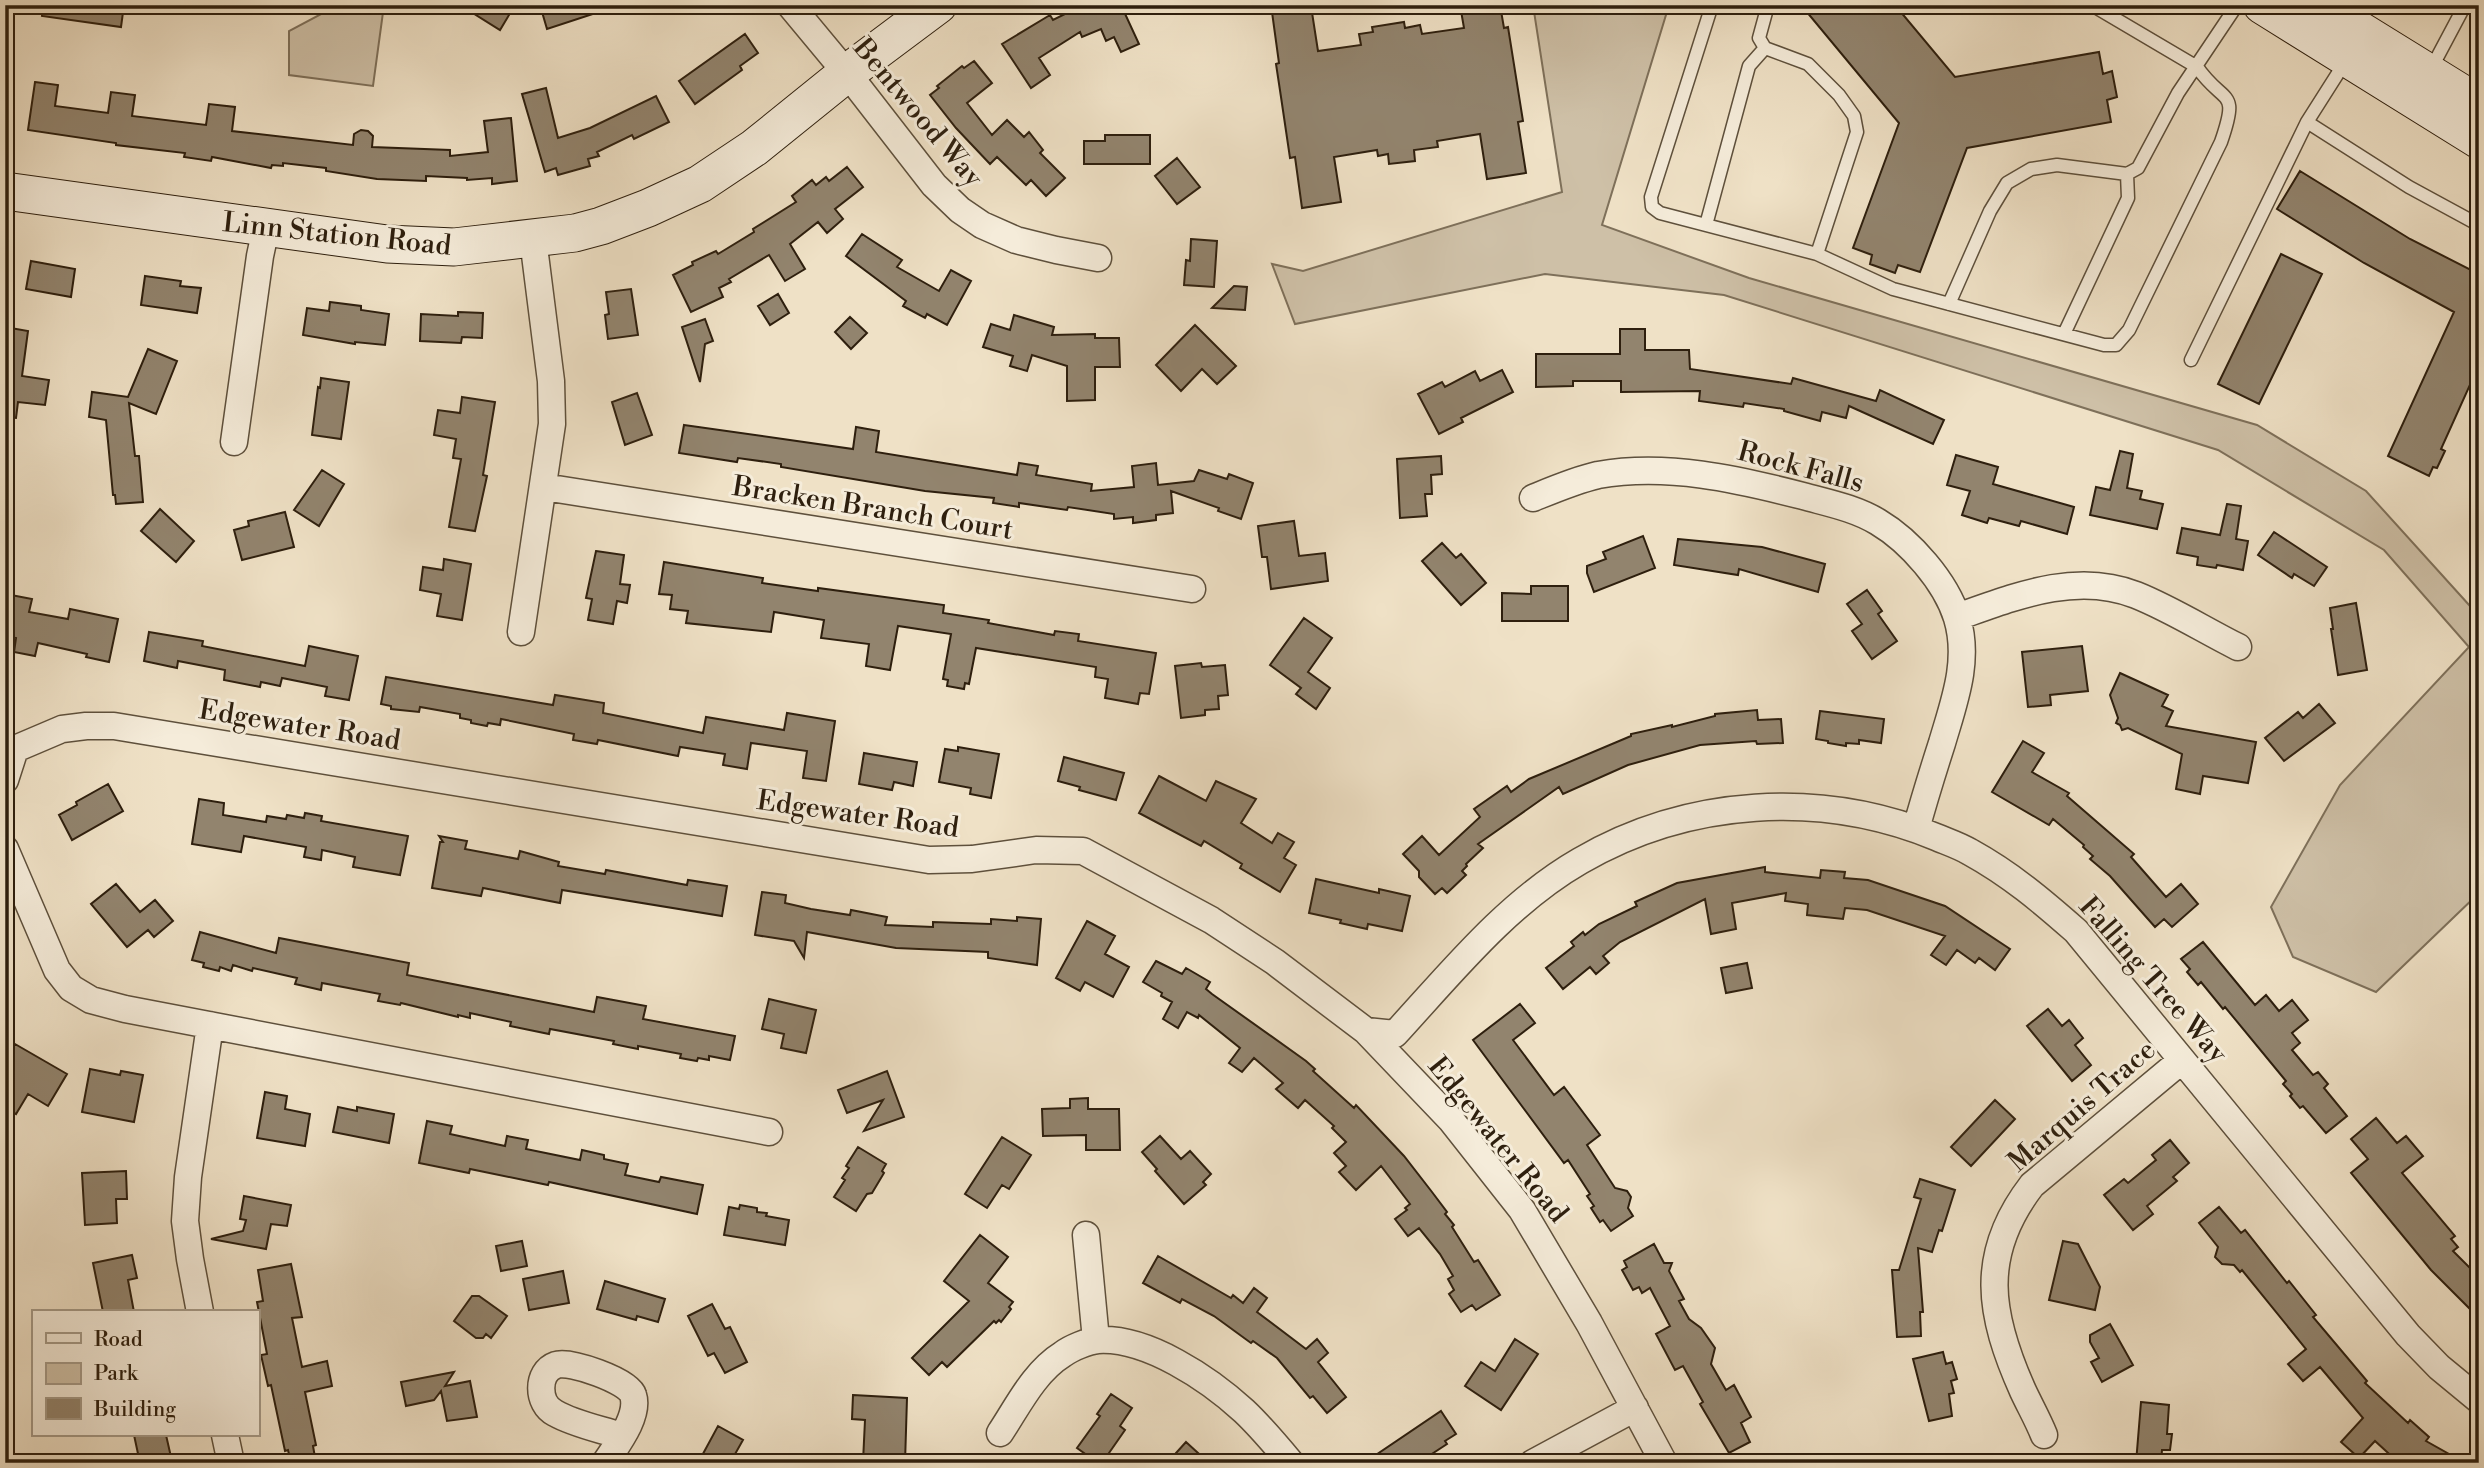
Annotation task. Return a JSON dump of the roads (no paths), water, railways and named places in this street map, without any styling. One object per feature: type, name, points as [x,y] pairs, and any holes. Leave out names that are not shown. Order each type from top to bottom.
[{"type":"street","name":"Bentwood Way","points":[[790,5],[934,185],[960,210],[982,225],[1016,240],[1098,258]]},
{"type":"street","name":"Linn Station Road","points":[[5,191],[387,244],[454,247],[533,239],[601,226],[700,184],[754,148],[846,73],[937,5]]},
{"type":"street","points":[[2262,5],[2305,16],[2355,46],[2479,141]]},
{"type":"street","points":[[2355,46],[2430,73],[2479,104]]},
{"type":"street","points":[[234,442],[266,228]]},
{"type":"street","points":[[522,632],[552,424],[551,381],[533,239]]},
{"type":"street","name":"Rock Falls","points":[[1533,498],[1598,475],[1667,472],[1721,476],[1846,508],[1875,520],[1906,543],[1943,589],[1957,617],[1961,640],[1960,684],[1916,829]]},
{"type":"street","name":"Bracken Branch Court","points":[[544,487],[1192,589]]},
{"type":"street","points":[[1957,617],[2035,591],[2088,586],[2135,594],[2238,647]]},
{"type":"street","name":"Edgewater Road","points":[[5,780],[15,749],[62,729],[114,726],[929,860],[972,859],[1036,850],[1083,851],[1211,920],[1275,962],[1366,1031],[1451,1120],[1521,1210],[1589,1323],[1664,1463]]},
{"type":"street","name":"Falling Tree Way","points":[[1366,1031],[1395,1034],[1525,899],[1579,861],[1636,834],[1694,816],[1754,807],[1827,808],[1874,816],[1916,829],[1968,850],[2031,891],[2076,931],[2408,1335],[2479,1400]]},
{"type":"street","points":[[5,849],[57,970],[71,988],[91,1000],[125,1009],[769,1132]]},
{"type":"street","points":[[200,1310],[185,1221],[188,1177],[210,1025]]},
{"type":"street","name":"Marquis Trace","points":[[2044,1435],[2024,1394],[1998,1324],[1994,1278],[2001,1240],[2014,1211],[2032,1185],[2182,1060]]},
{"type":"street","points":[[1086,1235],[1096,1340]]},
{"type":"street","points":[[1000,1433],[1030,1386],[1063,1353],[1096,1340],[1130,1343],[1198,1376],[1245,1412],[1291,1463]]},
{"type":"street","points":[[1533,1463],[1635,1408]]},
{"type":"street","points":[[225,1436],[231,1463]]},
{"type":"street","points":[[605,1463],[621,1436]]},
{"type":"lane","points":[[1712,5],[1651,197],[1652,207],[1660,213],[1817,254],[1893,289],[2104,345],[2116,345],[2129,330],[2221,142],[2231,113],[2227,97],[2204,77],[2197,67],[2092,5]]},
{"type":"lane","points":[[1768,5],[1759,38],[1765,48],[1808,64],[1839,95],[1854,116],[1857,132],[1817,254]]},
{"type":"lane","points":[[1949,304],[1990,211],[2007,183],[2031,169],[2057,165],[2127,174],[2138,168],[2178,93],[2237,5]]},
{"type":"lane","points":[[2430,73],[2465,5]]},
{"type":"lane","points":[[2191,360],[2307,122],[2355,46]]},
{"type":"lane","points":[[1706,225],[1749,66],[1765,48]]},
{"type":"lane","points":[[2307,122],[2409,187],[2479,225]]},
{"type":"lane","points":[[2064,334],[2128,198],[2127,174]]}]
